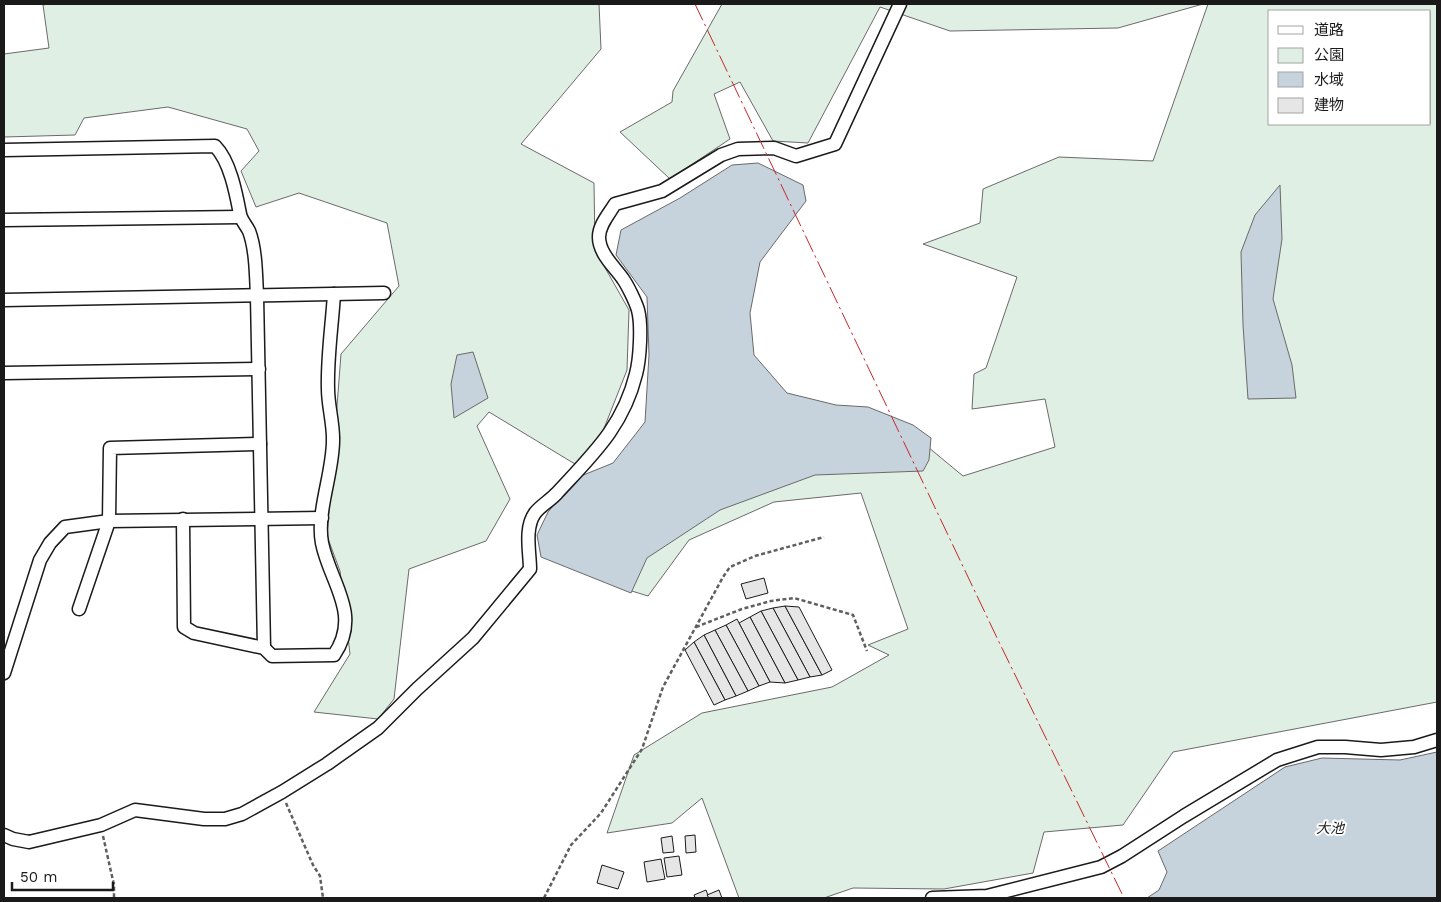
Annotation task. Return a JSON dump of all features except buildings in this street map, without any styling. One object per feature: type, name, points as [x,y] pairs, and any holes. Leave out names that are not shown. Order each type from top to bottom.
[{"type":"street","points":[[4,835],[29,842],[101,825],[135,810],[204,819],[225,819],[242,814],[282,792],[327,764],[378,728],[473,638],[530,570],[529,529],[534,514],[551,500],[602,445],[619,419],[636,376],[640,356],[638,310],[623,279],[616,273],[604,254],[599,240],[600,229],[615,204],[662,191],[720,155],[738,149],[774,148],[796,156],[835,144],[900,4]]},
{"type":"street","points":[[4,150],[214,146],[222,153],[238,198],[240,216],[249,230],[255,262],[259,369],[264,648]]},
{"type":"street","points":[[4,220],[240,216]]},
{"type":"street","points":[[4,300],[384,293]]},
{"type":"street","points":[[183,519],[184,627],[194,632],[264,648],[272,656],[334,655],[341,644],[345,621],[341,593],[322,542],[322,518],[333,439],[328,390],[334,294]]},
{"type":"street","points":[[4,373],[259,369]]},
{"type":"street","points":[[79,609],[109,521],[110,448],[260,444]]},
{"type":"street","points":[[4,673],[40,560],[50,543],[65,527],[109,521],[322,518]]},
{"type":"street","points":[[932,898],[987,896],[1101,866],[1122,856],[1276,760],[1318,747],[1381,750],[1414,746],[1437,740]]},
{"type":"path","points":[[544,898],[571,844],[601,814],[642,749],[663,687],[730,566],[755,556],[824,537]]},
{"type":"path","points":[[696,627],[742,609],[771,601],[794,598],[853,615],[867,651]]},
{"type":"path","points":[[282,792],[313,865],[320,876],[323,898]]},
{"type":"path","points":[[101,825],[114,886],[114,898]]},
{"type":"green space","points":[[599,4],[601,49],[521,144],[594,183],[595,250],[629,310],[627,370],[601,436],[575,464],[489,412],[477,426],[510,499],[486,541],[409,569],[394,699],[378,719],[314,712],[350,654],[340,571],[327,536],[341,354],[399,286],[387,223],[299,193],[256,207],[241,171],[259,151],[247,129],[168,107],[84,118],[75,135],[4,137],[4,54],[49,48],[43,5]]},
{"type":"green space","points":[[722,4],[1203,4],[1118,28],[950,31],[880,7],[808,143],[773,141],[740,82],[714,94],[730,139],[670,179],[620,132],[672,102],[673,91]]},
{"type":"green space","points":[[1208,4],[1437,4],[1437,702],[1173,752],[1123,825],[1044,832],[1033,873],[944,889],[853,888],[824,898],[739,898],[702,798],[672,823],[607,833],[634,755],[702,713],[832,687],[889,655],[868,645],[908,629],[861,493],[774,502],[689,540],[648,596],[622,588],[663,520],[804,460],[928,447],[963,476],[1055,447],[1045,399],[972,409],[974,374],[986,368],[1017,277],[923,244],[980,223],[983,189],[1059,157],[1153,161]]},
{"type":"water","points":[[758,163],[803,185],[806,201],[760,262],[750,313],[754,355],[787,393],[836,405],[868,407],[913,425],[931,438],[929,460],[923,471],[815,475],[720,510],[647,558],[631,593],[541,557],[537,535],[548,512],[576,478],[613,463],[645,422],[649,355],[647,297],[616,255],[621,230],[680,198],[732,165]]},
{"type":"water","points":[[1280,185],[1282,239],[1273,299],[1292,365],[1296,398],[1248,399],[1241,252],[1255,215]]},
{"type":"water","points":[[473,352],[488,398],[454,418],[451,384],[457,355]]},
{"type":"water","name":"大池","points":[[1437,752],[1437,898],[1147,898],[1159,890],[1167,872],[1158,851],[1285,767],[1322,758],[1400,760]]},
{"type":"power","points":[[695,4],[999,642],[1124,898]]}]
